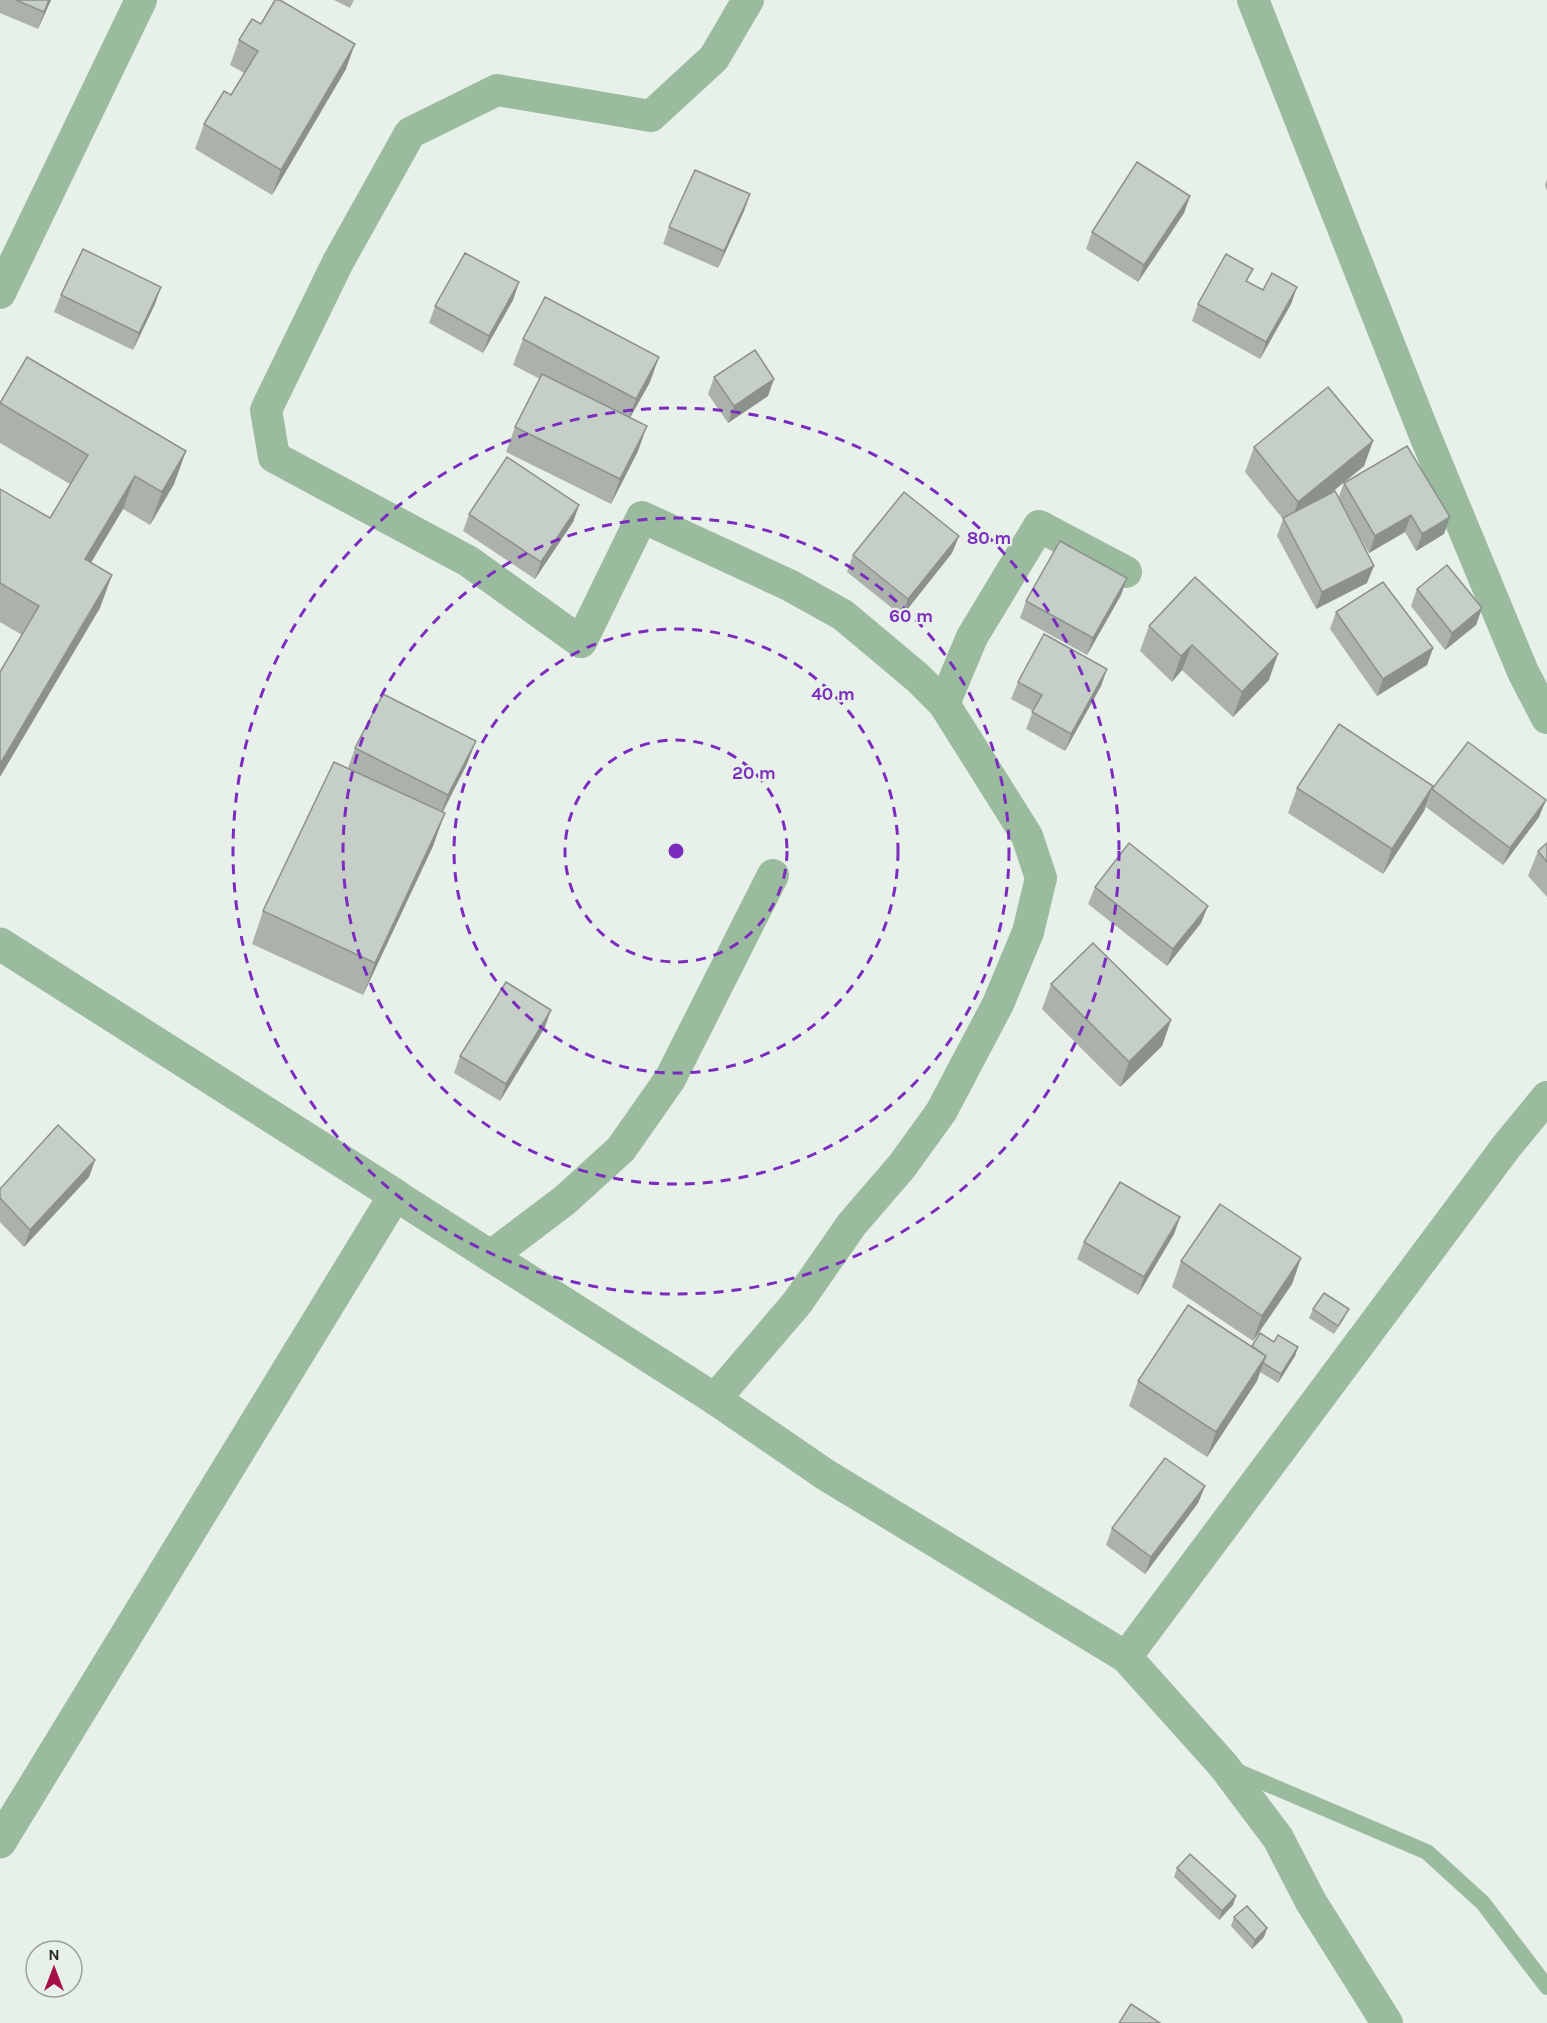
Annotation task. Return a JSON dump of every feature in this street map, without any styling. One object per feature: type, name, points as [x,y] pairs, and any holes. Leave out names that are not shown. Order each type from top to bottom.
[{"type":"street","points":[[0,293],[141,0]]},
{"type":"street","points":[[715,1399],[797,1303],[852,1224],[902,1166],[941,1112],[998,1004],[1028,932],[1041,878],[1027,836],[944,704],[918,678],[843,615],[789,585],[642,517],[581,642],[468,561],[273,457],[266,410],[338,262],[410,134],[497,90],[651,116],[714,58],[748,0]]},
{"type":"street","points":[[1253,0],[1424,433],[1523,672],[1547,718]]},
{"type":"street","points":[[944,704],[972,637],[1039,526],[1126,572]]},
{"type":"street","points":[[491,1256],[565,1200],[621,1149],[670,1079],[773,875]]},
{"type":"street","points":[[0,944],[715,1399],[826,1475],[1126,1657],[1223,1765],[1278,1838],[1311,1902],[1387,2023]]},
{"type":"street","points":[[1126,1657],[1506,1147],[1547,1096]]},
{"type":"street","points":[[0,1842],[395,1195]]},
{"type":"lane","points":[[1223,1765],[1426,1852],[1483,1903],[1547,1987]]},
{"type":"building","points":[[16,0],[49,0],[44,12]]},
{"type":"building","points":[[275,0],[280,0],[355,44],[281,170],[204,124],[224,91],[231,95],[258,51],[239,40],[252,19],[261,24]]},
{"type":"building","points":[[1137,162],[1190,196],[1144,265],[1092,232]]},
{"type":"building","points":[[695,170],[750,194],[724,251],[669,227]]},
{"type":"building","points":[[83,249],[161,287],[139,333],[61,295]]},
{"type":"building","points":[[465,253],[519,282],[489,336],[435,306]]},
{"type":"building","points":[[1226,254],[1253,269],[1246,281],[1263,290],[1272,273],[1297,287],[1266,342],[1198,304]]},
{"type":"building","points":[[545,297],[659,357],[636,399],[523,339]]},
{"type":"building","points":[[755,350],[774,379],[734,406],[714,377]]},
{"type":"building","points":[[27,357],[186,451],[162,492],[135,476],[85,559],[112,575],[0,764],[0,672],[39,606],[0,583],[0,489],[50,518],[88,455],[0,403]]},
{"type":"building","points":[[542,374],[647,426],[620,479],[515,427]]},
{"type":"building","points":[[1328,387],[1373,441],[1298,502],[1254,447]]},
{"type":"building","points":[[1407,446],[1450,517],[1422,534],[1411,515],[1375,536],[1344,483]]},
{"type":"building","points":[[507,457],[579,505],[541,562],[469,514]]},
{"type":"building","points":[[1335,491],[1374,566],[1322,592],[1283,518]]},
{"type":"building","points":[[904,492],[959,536],[908,599],[853,555]]},
{"type":"building","points":[[1060,541],[1127,578],[1093,638],[1026,601]]},
{"type":"building","points":[[1447,565],[1482,608],[1452,633],[1417,589]]},
{"type":"building","points":[[1195,577],[1278,654],[1242,692],[1192,645],[1181,656],[1149,626]]},
{"type":"building","points":[[1383,582],[1433,648],[1383,679],[1336,612]]},
{"type":"building","points":[[1044,634],[1107,669],[1071,734],[1032,712],[1042,695],[1018,682]]},
{"type":"building","points":[[383,694],[476,741],[448,795],[355,748]]},
{"type":"building","points":[[1339,724],[1433,786],[1392,849],[1297,788]]},
{"type":"building","points":[[1468,742],[1546,800],[1510,848],[1432,789]]},
{"type":"building","points":[[334,762],[445,813],[375,963],[263,911]]},
{"type":"building","points":[[1129,843],[1208,906],[1173,949],[1095,887]]},
{"type":"building","points":[[1547,843],[1547,862],[1538,851]]},
{"type":"building","points":[[1093,943],[1171,1020],[1129,1062],[1051,984]]},
{"type":"building","points":[[506,982],[551,1010],[506,1084],[460,1056]]},
{"type":"building","points":[[58,1125],[95,1160],[30,1230],[0,1198],[0,1189]]},
{"type":"building","points":[[1120,1182],[1180,1217],[1144,1277],[1084,1242]]},
{"type":"building","points":[[1220,1204],[1301,1258],[1262,1316],[1181,1261]]},
{"type":"building","points":[[1324,1293],[1349,1309],[1338,1326],[1313,1309]]},
{"type":"building","points":[[1188,1305],[1266,1356],[1216,1432],[1138,1381]]},
{"type":"building","points":[[1260,1333],[1274,1342],[1278,1335],[1298,1347],[1281,1374],[1263,1363],[1266,1356],[1252,1346]]},
{"type":"building","points":[[1165,1458],[1205,1486],[1151,1557],[1112,1528]]},
{"type":"building","points":[[1190,1854],[1236,1896],[1222,1911],[1177,1868]]},
{"type":"building","points":[[1247,1906],[1267,1928],[1255,1940],[1234,1917]]},
{"type":"building","points":[[1131,2004],[1160,2023],[1119,2023]]}]
